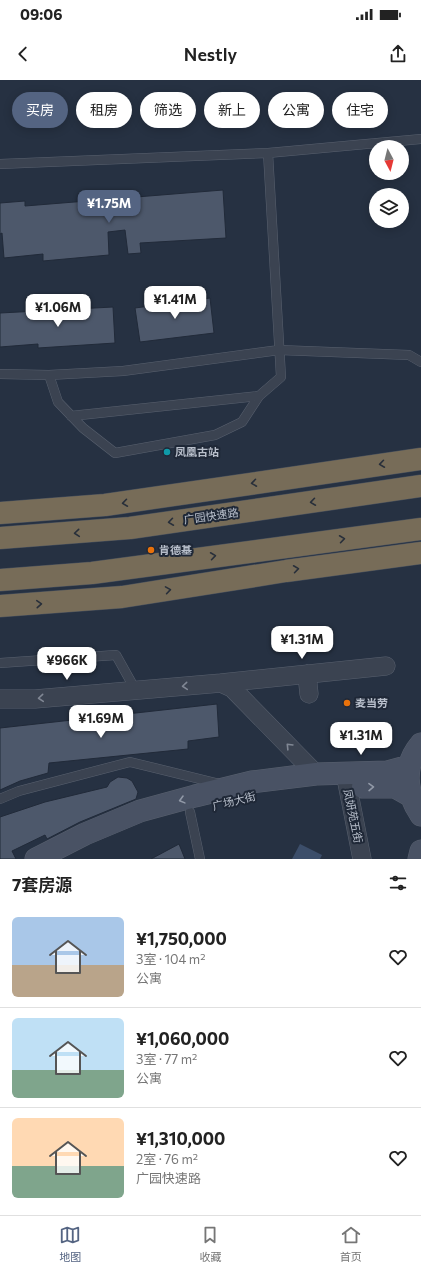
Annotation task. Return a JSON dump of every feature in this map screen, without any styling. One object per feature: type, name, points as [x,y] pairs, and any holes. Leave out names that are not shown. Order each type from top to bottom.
[{"type":"highway","points":[[0,513],[105,506],[421,459]]},
{"type":"highway","name":"广园快速路","points":[[0,538],[130,528],[421,486]]},
{"type":"highway","points":[[0,580],[92,573],[421,528]]},
{"type":"highway","points":[[0,606],[122,597],[286,571],[421,553]]},
{"type":"street","points":[[0,699],[35,699],[221,683],[386,666]]},
{"type":"street","points":[[307,674],[309,694]]},
{"type":"street","points":[[221,683],[232,688],[316,774]]},
{"type":"street","points":[[421,744],[416,750],[409,766],[408,785],[412,803],[421,816]]},
{"type":"street","points":[[346,780],[388,772],[409,766]]},
{"type":"street","name":"广场大街","points":[[36,859],[85,834],[140,811],[252,782],[316,774],[395,787],[411,796]]},
{"type":"street","name":"广场大街","points":[[64,859],[128,830],[247,796],[313,788],[346,780]]},
{"type":"street","name":"凤妍苑五街","points":[[346,780],[362,859]]},
{"type":"street","points":[[419,859],[421,851]]},
{"type":"lane","points":[[0,164],[268,153],[421,139]]},
{"type":"lane","points":[[49,375],[58,402],[83,428],[115,453],[215,435],[242,422],[259,396],[281,377],[268,153]]},
{"type":"lane","points":[[0,374],[49,375],[123,371],[279,350],[408,355],[421,362]]},
{"type":"lane","points":[[71,416],[259,396]]},
{"type":"lane","points":[[0,663],[116,655],[135,690]]},
{"type":"lane","points":[[0,800],[19,791],[130,762],[231,787]]},
{"type":"lane","points":[[190,812],[200,859]]},
{"type":"water","points":[[300,844],[322,855],[320,859],[292,859]]},
{"type":"building","points":[[223,190],[226,238],[140,243],[141,253],[128,254],[125,230],[108,232],[109,255],[43,261],[43,254],[4,258],[2,233],[0,234],[0,203],[25,201],[25,206]]},
{"type":"building","points":[[210,298],[214,333],[140,342],[135,308]]},
{"type":"building","points":[[113,307],[115,343],[38,348],[38,344],[0,347],[0,313]]},
{"type":"building","points":[[217,704],[219,737],[188,741],[188,749],[49,763],[48,773],[20,781],[0,790],[0,728]]},
{"type":"building","points":[[118,777],[127,778],[132,781],[138,792],[136,799],[80,822],[47,839],[45,835],[12,851],[16,859],[0,859],[0,817],[45,802],[107,787],[110,782]]},
{"type":"building","points":[[179,844],[185,859],[151,859]]},
{"type":"place","name":"凤凰古站","points":[[167,452]]},
{"type":"place","name":"肯德基","points":[[151,550]]},
{"type":"place","name":"麦当劳","points":[[347,703]]}]
